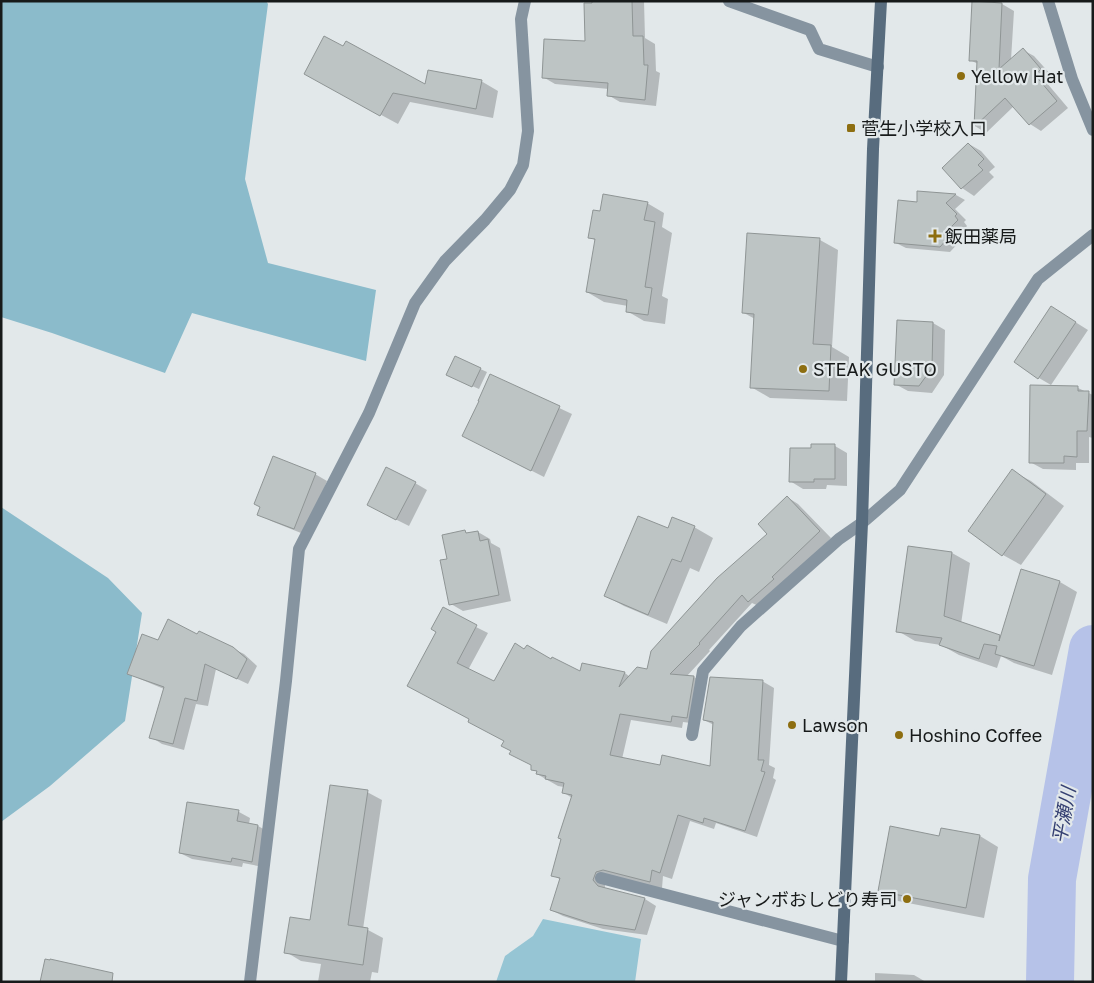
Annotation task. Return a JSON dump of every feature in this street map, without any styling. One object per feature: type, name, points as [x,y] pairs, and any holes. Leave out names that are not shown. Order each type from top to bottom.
[{"type":"street","points":[[250,982],[286,681],[299,549],[369,413],[415,303],[445,261],[485,220],[510,190],[523,165],[528,131],[521,19],[526,1]]},
{"type":"street","points":[[729,1],[810,30],[819,50],[878,67]]},
{"type":"street","points":[[842,982],[862,522],[873,149],[881,1]]},
{"type":"street","points":[[1048,1],[1072,79],[1093,130]]},
{"type":"street","points":[[692,735],[704,671],[741,626],[839,539],[900,490],[1038,279],[1093,236]]},
{"type":"street","points":[[601,878],[843,941]]},
{"type":"shaded area","points":[[1,1],[266,1],[268,4],[245,179],[268,263],[376,290],[366,361],[192,313],[165,373],[1,317]]},
{"type":"shaded area","points":[[1,507],[108,578],[142,613],[125,721],[50,786],[1,822]]},
{"type":"shaded area","points":[[543,919],[641,939],[635,982],[496,982],[505,956],[533,936]]},
{"type":"building","points":[[592,1],[632,1],[633,36],[643,36],[644,65],[648,65],[645,100],[607,96],[608,83],[542,78],[544,39],[585,41],[584,3],[592,3]]},
{"type":"building","points":[[972,1],[1002,3],[999,69],[1023,48],[1041,69],[1035,75],[1057,101],[1029,125],[1005,98],[974,127],[977,61],[969,61]]},
{"type":"building","points":[[324,36],[343,46],[346,41],[425,84],[428,70],[482,80],[476,109],[393,93],[380,116],[304,74]]},
{"type":"building","points":[[968,143],[984,159],[978,165],[983,170],[961,189],[942,168]]},
{"type":"building","points":[[917,191],[956,194],[946,203],[957,214],[955,216],[958,220],[950,228],[954,231],[940,247],[894,243],[898,200],[917,202]]},
{"type":"building","points":[[603,194],[648,202],[644,220],[655,222],[645,287],[652,288],[648,315],[626,312],[627,300],[586,292],[595,239],[588,238],[593,210],[600,211]]},
{"type":"building","points":[[747,233],[820,238],[813,344],[831,345],[829,391],[750,388],[754,314],[742,313]]},
{"type":"building","points":[[1051,306],[1076,322],[1038,379],[1014,362]]},
{"type":"building","points":[[897,320],[933,322],[932,368],[919,386],[894,385]]},
{"type":"building","points":[[455,356],[481,368],[472,387],[446,375]]},
{"type":"building","points":[[490,374],[560,406],[531,471],[462,436]]},
{"type":"building","points":[[1030,385],[1078,386],[1078,391],[1089,391],[1087,431],[1077,431],[1077,457],[1064,456],[1064,463],[1029,463]]},
{"type":"building","points":[[811,444],[835,444],[835,479],[814,479],[814,482],[789,482],[790,448],[811,448]]},
{"type":"building","points":[[273,456],[316,473],[294,529],[257,515],[260,507],[254,504]]},
{"type":"building","points":[[386,467],[416,482],[396,520],[367,505]]},
{"type":"building","points":[[1012,469],[1046,494],[1002,556],[968,531]]},
{"type":"building","points":[[787,496],[820,531],[772,577],[774,579],[748,602],[742,595],[700,644],[670,674],[694,676],[687,718],[672,716],[671,722],[620,714],[610,755],[660,765],[662,755],[710,766],[713,722],[703,720],[710,677],[763,680],[758,760],[764,760],[761,771],[765,772],[745,831],[704,818],[703,823],[678,815],[660,873],[652,870],[650,882],[603,870],[596,872],[593,880],[598,886],[645,898],[635,930],[590,923],[550,910],[560,878],[551,876],[561,839],[558,838],[572,795],[562,793],[564,783],[545,779],[546,776],[536,774],[537,771],[531,770],[531,765],[509,754],[511,751],[501,746],[504,741],[468,722],[469,719],[407,686],[436,632],[431,629],[443,607],[477,625],[457,663],[494,681],[515,643],[524,649],[527,645],[551,659],[552,657],[580,671],[582,663],[625,672],[619,687],[637,667],[647,669],[651,651],[717,578],[767,534],[758,524]]},
{"type":"building","points":[[638,516],[668,528],[672,517],[695,526],[681,562],[672,559],[648,615],[604,596]]},
{"type":"building","points":[[465,530],[466,533],[478,531],[480,541],[488,539],[499,595],[449,605],[440,560],[447,559],[442,535]]},
{"type":"building","points":[[908,546],[952,552],[944,616],[1000,635],[999,641],[1021,569],[1060,581],[1034,666],[995,654],[997,646],[984,644],[979,659],[939,645],[942,638],[896,632]]},
{"type":"building","points":[[168,619],[197,634],[199,631],[233,647],[247,659],[237,679],[205,664],[197,701],[185,698],[173,744],[149,738],[164,687],[127,674],[142,634],[158,640]]},
{"type":"building","points":[[330,785],[368,790],[348,925],[368,928],[363,965],[284,953],[290,917],[310,920]]},
{"type":"building","points":[[187,802],[239,810],[237,821],[258,825],[252,862],[232,858],[231,862],[179,853]]},
{"type":"building","points":[[890,826],[939,836],[941,828],[980,835],[966,908],[878,891]]},
{"type":"building","points":[[45,959],[113,973],[112,982],[40,982]]},
{"type":"waterway","name":"平瀬川","points":[[1050,982],[1052,879],[1093,649]]},
{"type":"place","name":"Yellow Hat","points":[[961,76]]},
{"type":"place","name":"菅生小学校入口","points":[[851,128]]},
{"type":"place","name":"飯田薬局","points":[[935,236]]},
{"type":"place","name":"STEAK GUSTO","points":[[803,369]]},
{"type":"place","name":"Lawson","points":[[792,725]]},
{"type":"place","name":"Hoshino Coffee","points":[[899,735]]},
{"type":"place","name":"ジャンボおしどり寿司","points":[[907,899]]}]
